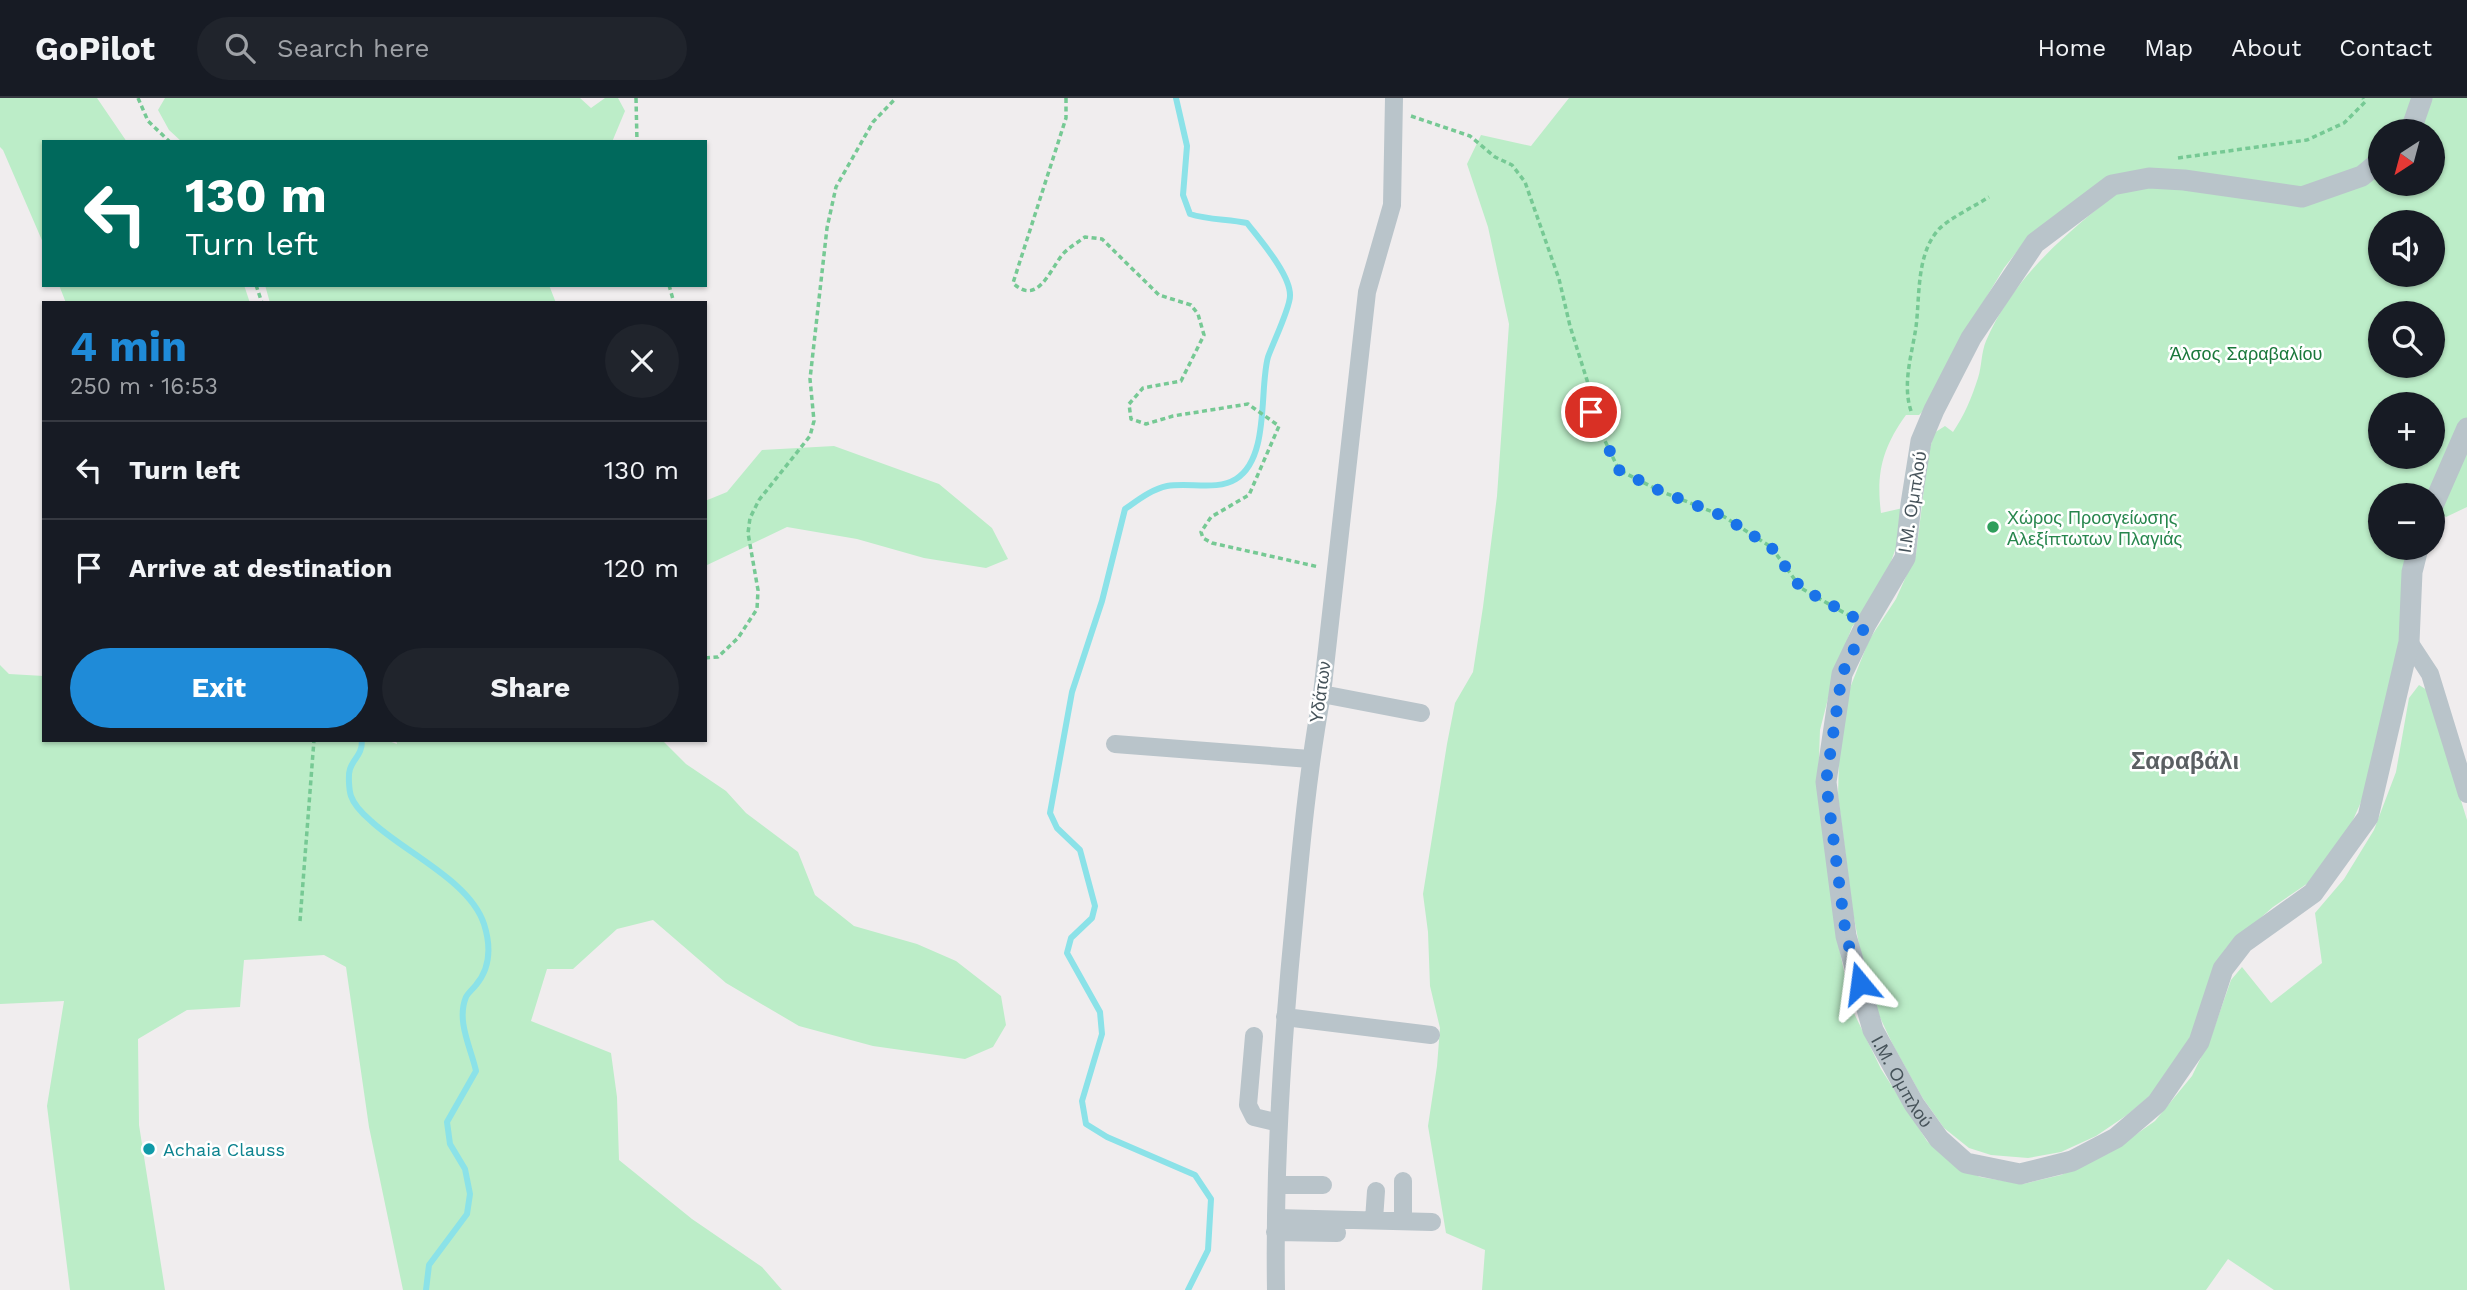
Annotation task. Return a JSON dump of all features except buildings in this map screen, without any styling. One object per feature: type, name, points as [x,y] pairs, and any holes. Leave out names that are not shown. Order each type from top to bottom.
[{"type":"street","points":[[2415,119],[2422,98]]},
{"type":"street","name":"Υδάτων","points":[[1276,1290],[1279,1123],[1285,1017],[1310,759],[1322,694],[1367,292],[1392,205],[1395,104]]},
{"type":"street","name":"Ι.Μ. Ομπλού","points":[[2368,171],[2362,176],[2302,197],[2184,180],[2149,178],[2112,185],[2035,243],[1971,338],[1924,434],[1910,504],[1905,558],[1866,624],[1842,674],[1826,782],[1846,936],[1873,1030],[1914,1104],[1939,1139],[1966,1163],[2020,1174],[2072,1161],[2116,1138],[2157,1103],[2199,1042],[2223,968],[2243,943],[2313,893],[2368,817],[2409,642],[2412,572],[2415,560]]},
{"type":"street","points":[[2443,483],[2467,428]]},
{"type":"street","points":[[2409,642],[2430,674],[2467,794]]},
{"type":"street","points":[[1322,694],[1421,713]]},
{"type":"street","points":[[1115,744],[1310,759]]},
{"type":"street","points":[[1285,1017],[1431,1035]]},
{"type":"street","points":[[1254,1036],[1248,1105],[1254,1117],[1279,1123]]},
{"type":"street","points":[[1403,1181],[1403,1220]]},
{"type":"street","points":[[1277,1185],[1323,1185]]},
{"type":"street","points":[[1374,1220],[1376,1191]]},
{"type":"street","points":[[1276,1225],[1374,1220],[1432,1222]]},
{"type":"street","points":[[1276,1225],[1338,1233]]},
{"type":"path","points":[[138,98],[148,121],[168,140]]},
{"type":"path","points":[[636,98],[637,140]]},
{"type":"path","points":[[707,658],[718,656],[738,638],[757,609],[758,590],[748,533],[750,518],[759,500],[810,436],[814,421],[810,379],[827,228],[836,187],[873,122],[896,98]]},
{"type":"path","points":[[1066,98],[1066,118],[1013,283],[1021,291],[1030,292],[1042,285],[1065,252],[1085,237],[1102,239],[1159,295],[1191,305],[1198,314],[1204,335],[1181,381],[1143,388],[1129,404],[1131,419],[1146,424],[1173,416],[1248,404],[1279,426],[1249,495],[1211,517],[1201,532],[1203,538],[1212,543],[1334,571]]},
{"type":"path","points":[[2171,158],[2306,140],[2344,123],[2365,102],[2363,98]]},
{"type":"path","points":[[1395,104],[1470,136],[1495,157],[1512,166],[1525,182],[1559,279],[1570,326],[1584,364],[1591,393],[1591,412],[1619,470],[1660,491],[1723,516],[1771,547],[1801,588],[1866,624]]},
{"type":"path","points":[[1924,434],[1914,422],[1907,400],[1921,271],[1940,228],[1989,197]]},
{"type":"path","points":[[300,922],[314,742]]},
{"type":"green space","points":[[0,98],[97,98],[126,140],[42,140],[42,240],[0,147]]},
{"type":"green space","points":[[165,98],[580,98],[591,108],[605,98],[618,98],[625,111],[613,140],[180,140],[169,130],[158,110]]},
{"type":"green space","name":"Άλσος Σαραβαλίου","points":[[1569,98],[2467,98],[2467,507],[2445,516],[2445,483],[2368,483],[2368,560],[2408,560],[2397,658],[2369,784],[2349,829],[2314,879],[2273,907],[2226,948],[2188,1045],[2158,1089],[2096,1136],[2061,1152],[2028,1158],[1991,1155],[1969,1148],[1944,1128],[1922,1097],[1876,1009],[1863,965],[1853,913],[1838,796],[1846,698],[1869,640],[1896,599],[1916,554],[1928,456],[1934,433],[1945,426],[1953,432],[1957,426],[1976,385],[1986,341],[2010,297],[2059,242],[2117,193],[2029,236],[2004,268],[1961,339],[1929,405],[1919,415],[1906,415],[1891,439],[1886,450],[1879,486],[1881,513],[1903,508],[1898,542],[1887,573],[1871,603],[1852,627],[1833,679],[1820,730],[1818,785],[1837,938],[1852,1009],[1881,1069],[1927,1141],[1953,1164],[1980,1177],[2023,1184],[2061,1175],[2111,1152],[2155,1121],[2192,1076],[2211,1037],[2231,980],[2242,967],[2271,1003],[2322,963],[2315,913],[2344,879],[2374,830],[2396,772],[2409,698],[2419,685],[2427,690],[2467,820],[2467,1290],[2274,1290],[2228,1259],[2206,1290],[1482,1290],[1485,1250],[1446,1233],[1428,1126],[1440,1028],[1430,986],[1428,932],[1423,894],[1455,703],[1473,672],[1497,496],[1509,324],[1488,227],[1467,164],[1481,135],[1531,146]]},
{"type":"green space","points":[[60,287],[245,287],[249,301],[65,301]]},
{"type":"green space","points":[[266,287],[550,287],[555,301],[269,301]]},
{"type":"green space","points":[[834,446],[939,484],[992,528],[1008,559],[986,568],[924,558],[857,539],[787,527],[707,565],[707,500],[727,492],[762,450]]},
{"type":"green space","points":[[0,665],[9,674],[42,676],[42,742],[664,742],[686,764],[726,791],[746,813],[798,852],[815,895],[854,926],[917,944],[956,961],[1001,996],[1006,1025],[993,1047],[965,1059],[873,1046],[799,1026],[726,983],[653,920],[617,929],[573,969],[547,969],[531,1021],[611,1053],[617,1097],[619,1160],[692,1219],[762,1267],[782,1290],[403,1290],[369,1127],[346,967],[324,955],[244,960],[240,1007],[187,1010],[138,1039],[139,1125],[165,1290],[70,1290],[47,1106],[64,1001],[0,1004]]},
{"type":"waterway","points":[[1176,98],[1187,146],[1183,195],[1190,214],[1247,223],[1286,278],[1290,296],[1268,357],[1259,440],[1247,469],[1236,479],[1220,485],[1161,487],[1125,509],[1102,601],[1072,692],[1050,813],[1057,828],[1080,850],[1095,906],[1092,918],[1071,938],[1067,953],[1100,1012],[1102,1034],[1082,1101],[1086,1124],[1107,1137],[1195,1175],[1211,1199],[1208,1250],[1188,1290]]},
{"type":"waterway","points":[[362,742],[361,750],[349,772],[354,803],[385,833],[435,868],[465,894],[476,908],[488,940],[485,971],[467,995],[463,1006],[463,1025],[476,1071],[447,1122],[450,1144],[465,1169],[470,1194],[467,1214],[429,1265],[426,1290]]},
{"type":"place","name":"Χώρος Προσγείωσης Αλεξίπτωτων Πλαγιάς","points":[[1993,527]]},
{"type":"place","name":"Achaia Clauss","points":[[149,1149]]},
{"type":"district","name":"Σαραβάλι","points":[[2185,761]]},
{"type":"route","points":[[1591,412],[1619,470],[1660,491],[1723,516],[1771,547],[1801,588],[1866,624],[1842,674],[1826,782],[1846,936],[1860,983]]}]
